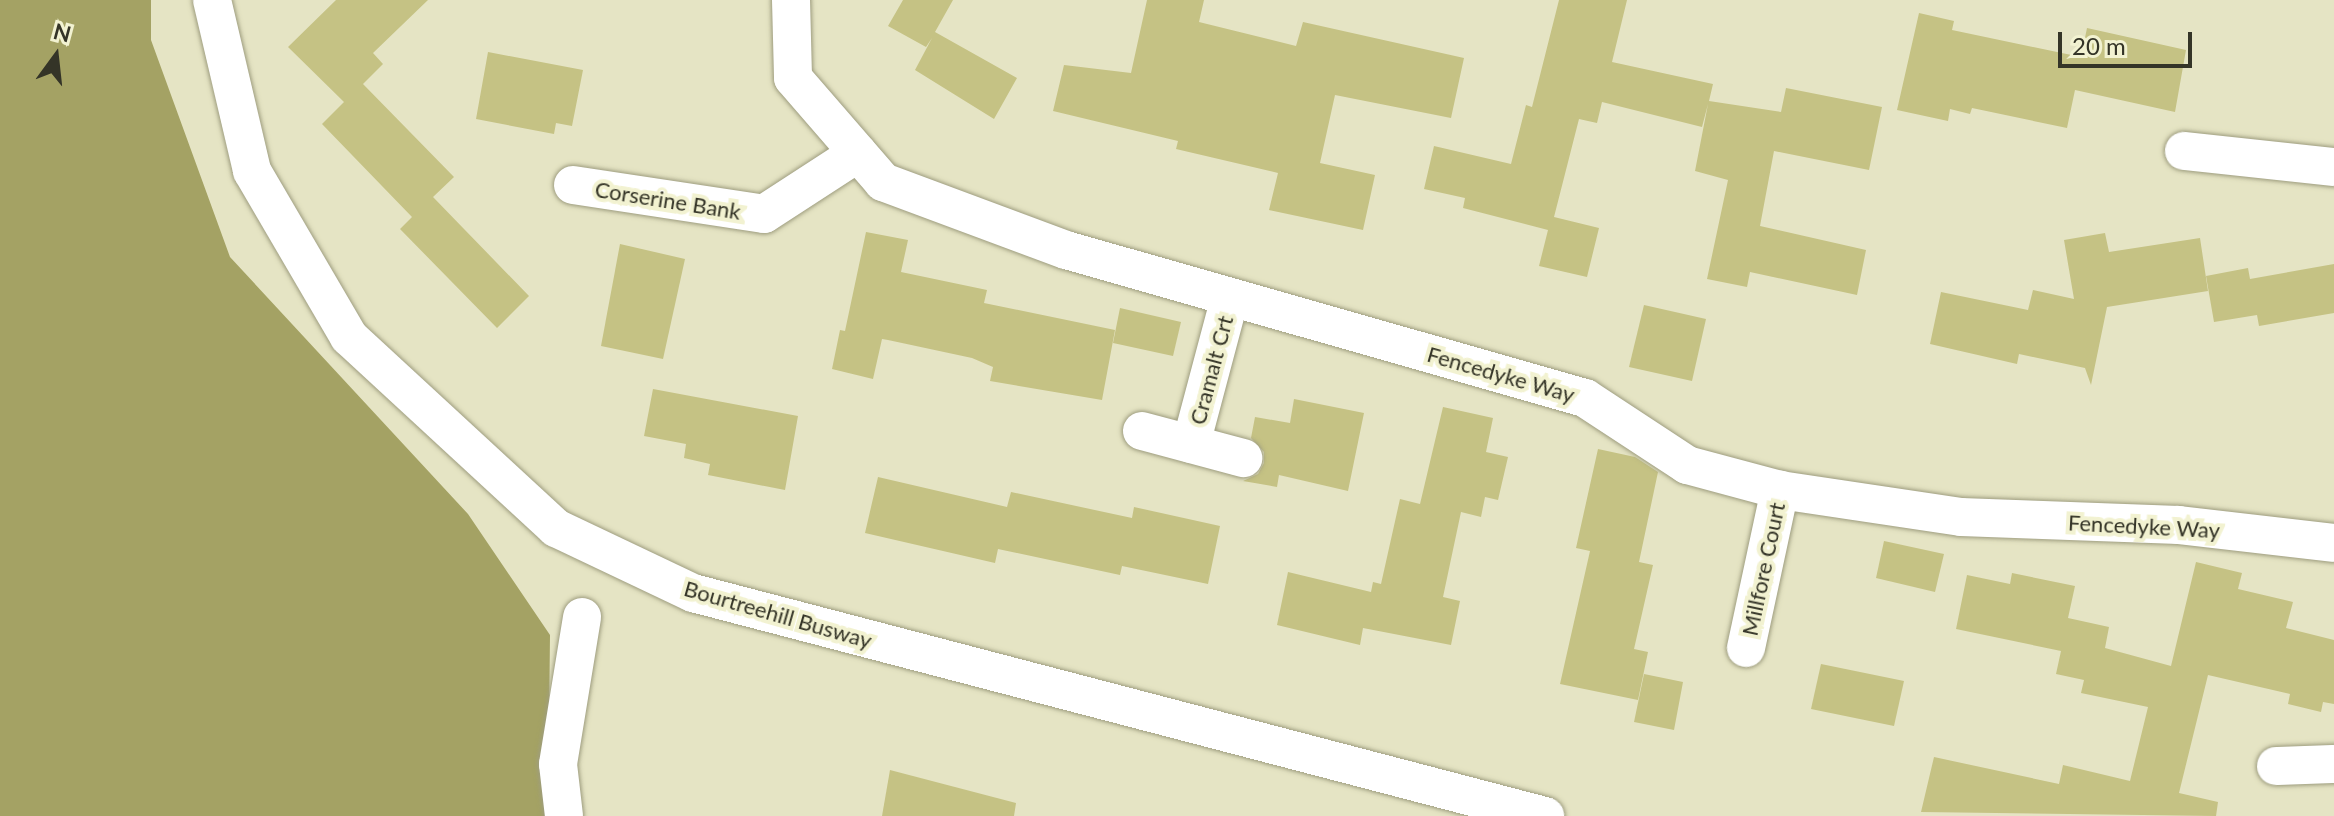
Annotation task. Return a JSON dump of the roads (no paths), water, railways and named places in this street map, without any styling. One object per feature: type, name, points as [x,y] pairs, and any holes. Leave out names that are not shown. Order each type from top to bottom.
[{"type":"street","name":"Bourtreehill Busway","points":[[212,0],[252,171],[349,337],[556,528],[693,593],[1545,816]]},
{"type":"street","name":"Fencedyke Way","points":[[791,0],[793,78],[883,182],[1066,250],[1585,398],[1687,465],[1780,490],[1961,517],[2179,525],[2334,543]]},
{"type":"street","points":[[2184,151],[2334,167]]},
{"type":"street","name":"Corserine Bank","points":[[573,185],[764,214],[858,153]]},
{"type":"street","name":"Cramalt Crt","points":[[1191,444],[1230,297]]},
{"type":"street","points":[[1142,431],[1243,458]]},
{"type":"street","name":"Millfore Court","points":[[1746,648],[1780,490]]},
{"type":"street","points":[[564,816],[558,764],[582,617]]},
{"type":"street","points":[[2276,766],[2334,764]]}]
